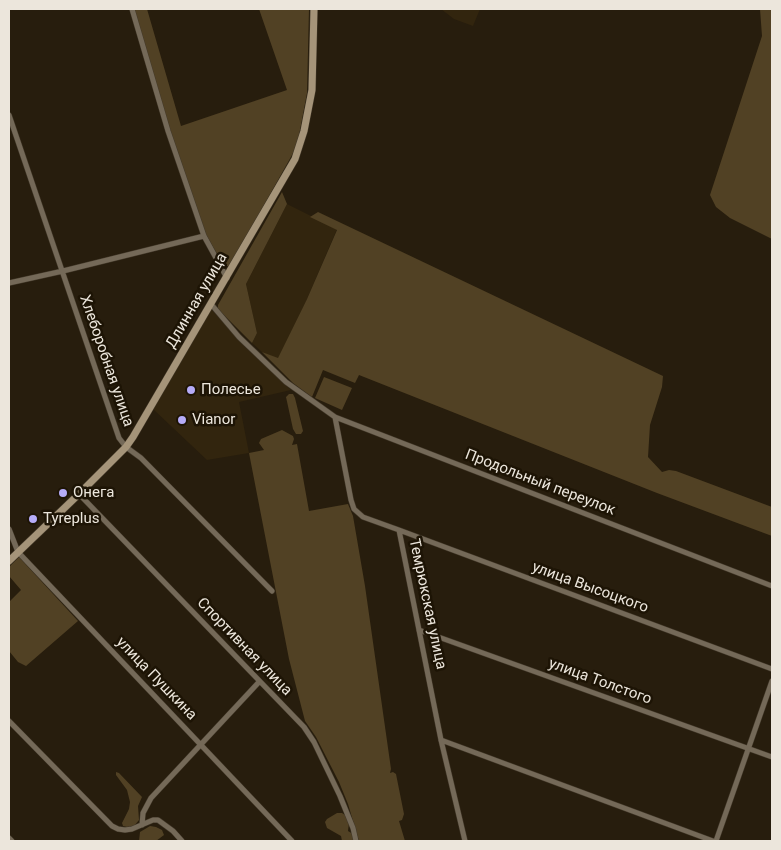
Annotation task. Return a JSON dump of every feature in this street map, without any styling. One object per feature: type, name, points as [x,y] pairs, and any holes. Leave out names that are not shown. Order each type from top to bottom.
[{"type":"street","points":[[132,9],[168,131],[204,236],[227,278]]},
{"type":"street","name":"Длинная улица","points":[[9,561],[126,447],[143,422],[295,160],[312,90],[314,9]]},
{"type":"street","name":"Хлеборобная улица","points":[[9,115],[116,432],[126,447],[141,458],[272,591]]},
{"type":"street","points":[[9,283],[204,236]]},
{"type":"street","points":[[211,304],[239,337],[286,382],[335,417]]},
{"type":"street","name":"Темрюкская улица","points":[[335,417],[354,509],[363,518],[399,530],[442,740],[465,841]]},
{"type":"street","name":"Продольный переулок","points":[[335,417],[772,586]]},
{"type":"street","name":"Спортивная улица","points":[[79,494],[300,723],[314,742],[348,813],[356,841]]},
{"type":"street","name":"улица Пушкина","points":[[9,529],[18,552],[292,841]]},
{"type":"street","name":"улица Высоцкого","points":[[399,530],[772,669]]},
{"type":"street","name":"улица Толстого","points":[[420,630],[772,757]]},
{"type":"street","points":[[442,740],[714,841],[772,681]]},
{"type":"street","points":[[142,824],[143,812],[151,798],[259,682]]},
{"type":"street","points":[[9,721],[112,826],[125,830],[153,820],[161,821],[182,841]]},
{"type":"street","points":[[9,838],[12,841]]},
{"type":"shaded area","points":[[134,9],[147,9],[181,126],[287,90],[259,9],[309,9],[307,93],[297,146],[230,266],[224,266],[205,233],[170,130]]},
{"type":"shaded area","points":[[441,9],[480,9],[473,26],[454,19]]},
{"type":"shaded area","points":[[760,9],[772,9],[772,239],[730,218],[716,207],[710,195],[762,36]]},
{"type":"shaded area","points":[[282,192],[287,204],[246,284],[257,333],[252,343],[218,309],[218,305]]},
{"type":"shaded area","points":[[287,204],[337,229],[307,299],[278,359],[262,352],[252,343],[257,333],[246,284]]},
{"type":"shaded area","points":[[318,212],[663,376],[662,387],[650,425],[648,457],[662,472],[676,471],[772,507],[772,536],[657,493],[359,375],[355,383],[323,370],[312,397],[293,383],[262,352],[278,358],[307,299],[337,230],[310,217]]},
{"type":"shaded area","points":[[211,309],[245,347],[291,390],[239,402],[249,453],[207,460],[153,409]]},
{"type":"shaded area","points":[[324,377],[352,388],[342,410],[315,398]]},
{"type":"shaded area","points":[[289,394],[293,394],[295,398],[303,431],[301,434],[296,434],[293,429],[286,397]]},
{"type":"shaded area","points":[[282,430],[293,436],[292,445],[297,444],[309,511],[348,504],[353,516],[365,586],[391,769],[390,773],[396,774],[404,814],[402,820],[399,821],[405,841],[359,841],[339,782],[316,737],[305,721],[289,659],[249,453],[264,450],[259,443],[261,439]]},
{"type":"shaded area","points":[[19,557],[78,621],[26,666],[18,662],[9,651],[9,602],[21,590],[9,576],[9,567]]},
{"type":"shaded area","points":[[116,772],[142,797],[138,806],[139,820],[134,826],[123,826],[122,823],[129,809],[130,802],[127,790],[116,775]]},
{"type":"shaded area","points":[[337,813],[345,815],[349,823],[348,831],[353,834],[354,841],[342,841],[341,836],[327,828],[325,822],[327,819]]},
{"type":"shaded area","points":[[150,826],[162,830],[164,835],[156,841],[139,841],[140,832]]},
{"type":"place","name":"Полесье","points":[[191,390]]},
{"type":"place","name":"Vianor","points":[[182,420]]},
{"type":"place","name":"Онега","points":[[63,493]]},
{"type":"place","name":"Tyreplus","points":[[33,519]]}]
